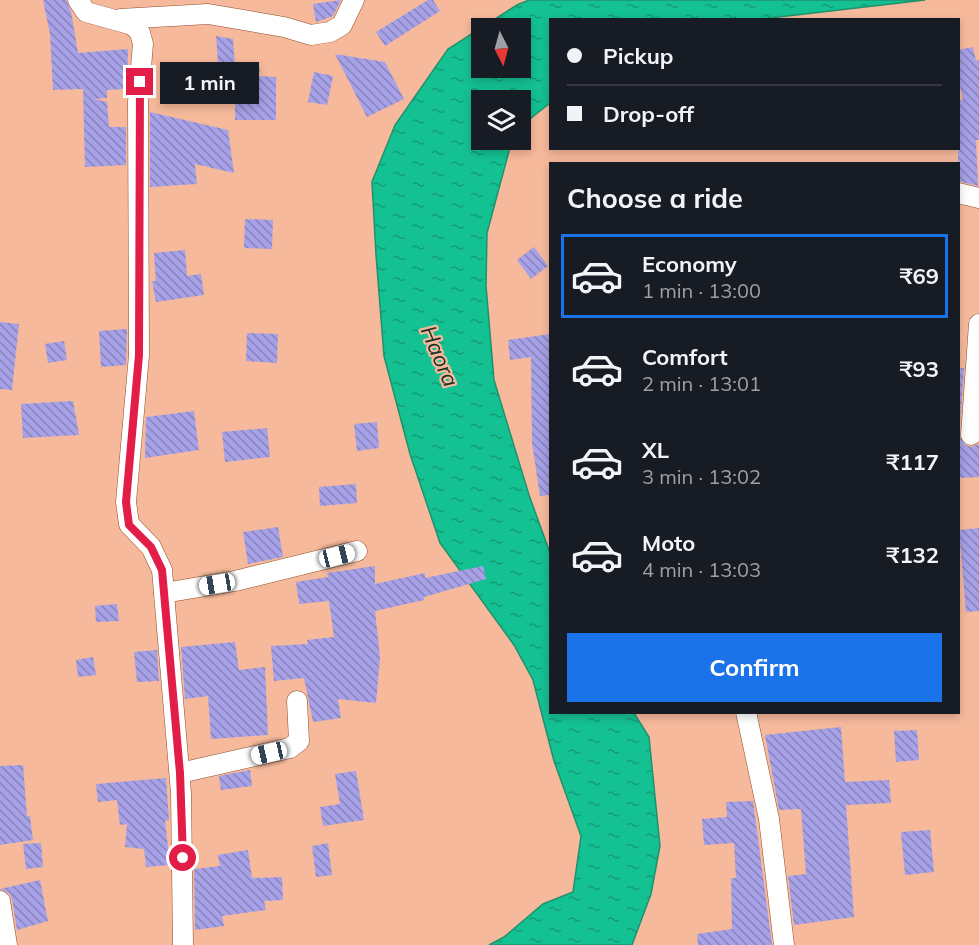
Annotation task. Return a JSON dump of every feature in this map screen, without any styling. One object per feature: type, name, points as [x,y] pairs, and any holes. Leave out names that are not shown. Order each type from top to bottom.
[{"type":"street","points":[[78,0],[86,12],[120,19],[133,25],[140,33],[143,44],[138,102],[139,355],[126,502],[129,525],[158,558],[164,593],[180,773],[183,945]]},
{"type":"street","points":[[120,19],[207,14],[284,27],[311,35],[330,32],[342,25],[354,0]]},
{"type":"street","points":[[960,193],[979,198]]},
{"type":"street","points":[[971,435],[979,324]]},
{"type":"street","points":[[164,593],[235,582],[357,551]]},
{"type":"street","points":[[180,773],[290,748],[299,741],[297,701]]},
{"type":"street","points":[[746,714],[769,819],[784,945]]},
{"type":"street","points":[[0,901],[7,945]]},
{"type":"water","name":"Haora","points":[[529,0],[925,0],[770,18],[549,18],[549,104],[531,118],[531,90],[471,90],[471,150],[509,150],[487,233],[486,286],[494,380],[529,495],[549,550],[549,714],[635,714],[649,737],[660,846],[651,894],[632,945],[489,945],[504,937],[543,904],[573,892],[581,836],[554,761],[533,680],[514,645],[440,543],[410,454],[384,356],[372,182],[395,125],[448,49],[471,34],[471,78],[531,78],[531,18],[497,18]]},
{"type":"building","points":[[43,0],[66,0],[71,11],[78,53],[128,49],[127,89],[107,90],[107,98],[94,99],[107,102],[109,127],[126,127],[126,165],[85,167],[83,89],[53,90],[50,34]]},
{"type":"building","points":[[341,0],[333,16],[316,22],[313,4]]},
{"type":"building","points":[[428,0],[433,0],[440,11],[385,46],[376,32]]},
{"type":"building","points":[[216,36],[233,39],[235,66],[260,67],[259,76],[276,77],[276,120],[235,120],[235,95],[221,96],[220,89],[212,89],[210,64],[218,63]]},
{"type":"building","points":[[973,47],[976,61],[979,60],[979,140],[976,140],[978,186],[960,182],[958,150],[960,150],[960,100],[963,100],[960,86],[960,50]]},
{"type":"building","points":[[335,54],[385,62],[404,99],[367,117]]},
{"type":"building","points":[[314,72],[333,76],[327,105],[308,102]]},
{"type":"building","points":[[150,112],[228,130],[234,173],[195,164],[197,184],[150,187]]},
{"type":"building","points":[[245,219],[273,220],[272,249],[244,248]]},
{"type":"building","points":[[534,247],[548,266],[531,279],[517,260]]},
{"type":"building","points":[[185,250],[187,276],[201,274],[204,295],[156,302],[152,281],[156,281],[154,253]]},
{"type":"building","points":[[0,322],[19,324],[12,390],[0,389]]},
{"type":"building","points":[[127,329],[126,365],[101,367],[99,331]]},
{"type":"building","points":[[247,333],[278,334],[277,363],[246,361]]},
{"type":"building","points":[[549,334],[549,495],[540,496],[532,443],[531,357],[510,360],[508,340]]},
{"type":"building","points":[[64,341],[67,360],[48,363],[45,344]]},
{"type":"building","points":[[960,368],[964,368],[960,422]]},
{"type":"building","points":[[73,401],[79,435],[23,438],[21,404]]},
{"type":"building","points":[[194,411],[199,450],[145,458],[146,417]]},
{"type":"building","points":[[377,422],[379,448],[357,451],[354,424]]},
{"type":"building","points":[[267,428],[270,457],[225,462],[222,432]]},
{"type":"building","points":[[960,437],[965,445],[971,447],[979,444],[979,477],[960,478]]},
{"type":"building","points":[[356,484],[357,503],[320,506],[319,487]]},
{"type":"building","points":[[278,527],[283,557],[248,564],[243,532]]},
{"type":"building","points":[[979,528],[979,611],[966,612],[960,530]]},
{"type":"building","points":[[375,566],[375,584],[425,573],[425,578],[483,566],[486,579],[424,597],[424,600],[375,611],[380,657],[376,703],[338,699],[341,718],[313,722],[304,678],[274,681],[271,646],[308,644],[307,640],[334,637],[329,601],[299,604],[296,582],[328,577],[327,573]]},
{"type":"building","points":[[117,604],[119,621],[96,622],[95,606]]},
{"type":"building","points":[[235,642],[239,670],[265,667],[268,735],[211,739],[208,696],[185,699],[181,647]]},
{"type":"building","points":[[157,650],[159,681],[137,682],[134,652]]},
{"type":"building","points":[[93,657],[96,675],[78,677],[76,660]]},
{"type":"building","points":[[841,727],[845,782],[889,780],[891,803],[846,805],[854,917],[794,925],[788,876],[806,874],[801,809],[779,810],[765,735]]},
{"type":"building","points":[[917,730],[919,760],[896,762],[894,731]]},
{"type":"building","points":[[23,765],[27,816],[30,816],[33,840],[0,845],[0,766]]},
{"type":"building","points":[[250,770],[252,786],[221,790],[219,776]]},
{"type":"building","points":[[356,771],[364,820],[323,826],[320,807],[340,804],[335,774]]},
{"type":"building","points":[[166,778],[169,820],[165,821],[170,865],[146,867],[144,849],[125,847],[127,824],[120,825],[117,800],[98,802],[96,784]]},
{"type":"building","points":[[753,801],[772,945],[698,945],[697,934],[732,929],[731,878],[736,878],[734,843],[704,845],[702,819],[727,817],[726,802]]},
{"type":"building","points":[[930,830],[934,872],[905,875],[901,832]]},
{"type":"building","points":[[41,843],[43,867],[26,869],[23,844]]},
{"type":"building","points":[[328,843],[332,875],[316,877],[312,846]]},
{"type":"building","points":[[248,850],[252,878],[282,877],[283,900],[264,901],[266,910],[222,916],[224,926],[195,930],[194,869],[220,866],[218,855]]},
{"type":"building","points":[[40,880],[48,921],[17,930],[12,899],[9,893],[0,889]]},
{"type":"route","points":[[140,82],[138,102],[139,355],[126,502],[129,525],[151,547],[162,570],[180,773],[183,858]]}]
